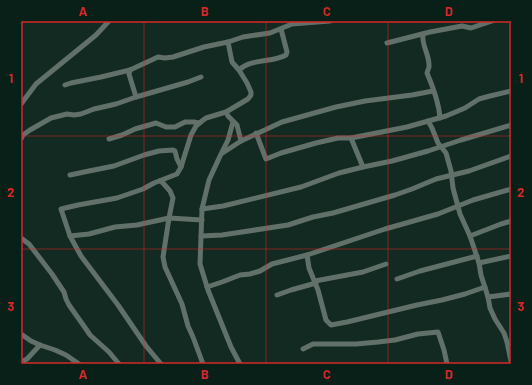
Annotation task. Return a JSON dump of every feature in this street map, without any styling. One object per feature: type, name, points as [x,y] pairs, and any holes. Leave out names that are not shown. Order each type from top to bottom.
[{"type":"street","points":[[21,104],[36,84],[96,35],[109,21]]},
{"type":"street","points":[[65,85],[130,70],[158,57],[173,57],[243,37],[270,33],[292,24],[330,21]]},
{"type":"street","points":[[387,43],[430,32],[462,26],[471,28],[492,21]]},
{"type":"street","points":[[239,70],[243,66],[251,63],[277,58],[286,54],[287,52],[281,29]]},
{"type":"street","points":[[423,34],[422,38],[429,67],[427,73],[439,109],[440,118]]},
{"type":"street","points":[[161,364],[146,346],[118,304],[82,256],[70,236],[61,209],[117,198],[143,189],[177,174],[196,126],[206,118],[226,112],[248,99],[251,95],[251,92],[239,70],[232,62],[228,42]]},
{"type":"street","points":[[130,70],[129,74],[136,97]]},
{"type":"street","points":[[21,139],[30,130],[51,118],[67,114],[81,114],[201,77]]},
{"type":"street","points":[[221,154],[235,144],[282,122],[336,107],[365,101],[433,91]]},
{"type":"street","points":[[256,133],[266,159],[316,143],[407,127],[440,118],[466,108],[479,99],[511,92]]},
{"type":"street","points":[[226,112],[237,125],[241,141]]},
{"type":"street","points":[[428,121],[438,143],[446,152],[460,214],[477,256],[490,308],[504,333],[511,362]]},
{"type":"street","points":[[109,139],[134,129],[156,123],[166,127],[176,127],[185,122],[199,123]]},
{"type":"street","points":[[234,122],[228,140],[209,180],[202,209],[200,264],[207,287],[231,347],[240,364]]},
{"type":"street","points":[[202,209],[223,206],[301,187],[339,173],[392,161],[511,125]]},
{"type":"street","points":[[350,138],[363,167]]},
{"type":"street","points":[[228,140],[235,144]]},
{"type":"street","points":[[70,174],[114,166],[158,151],[173,150],[175,151],[181,167]]},
{"type":"street","points":[[201,236],[222,235],[288,225],[382,199],[511,156]]},
{"type":"street","points":[[160,181],[170,192],[173,198],[168,218],[163,257],[165,267],[182,304],[188,326],[203,364]]},
{"type":"street","points":[[207,287],[240,275],[260,271],[272,264],[307,255],[385,229],[438,214],[473,200],[511,189]]},
{"type":"street","points":[[70,236],[89,234],[115,227],[137,225],[168,218],[202,220]]},
{"type":"street","points":[[470,236],[511,221]]},
{"type":"street","points":[[21,238],[29,244],[64,292],[75,316],[90,335],[109,352],[119,364]]},
{"type":"street","points":[[307,255],[309,268],[315,282],[326,320],[331,325],[442,300],[485,287]]},
{"type":"street","points":[[397,279],[420,271],[477,256]]},
{"type":"street","points":[[479,263],[511,256]]},
{"type":"street","points":[[277,296],[315,282],[363,272],[386,264]]},
{"type":"street","points":[[488,298],[511,294]]},
{"type":"street","points":[[303,349],[313,344],[356,344],[378,342],[395,340],[418,334],[438,332],[447,364]]},
{"type":"street","points":[[21,334],[31,341],[66,355],[79,364]]},
{"type":"street","points":[[21,362],[27,359],[40,345]]}]
